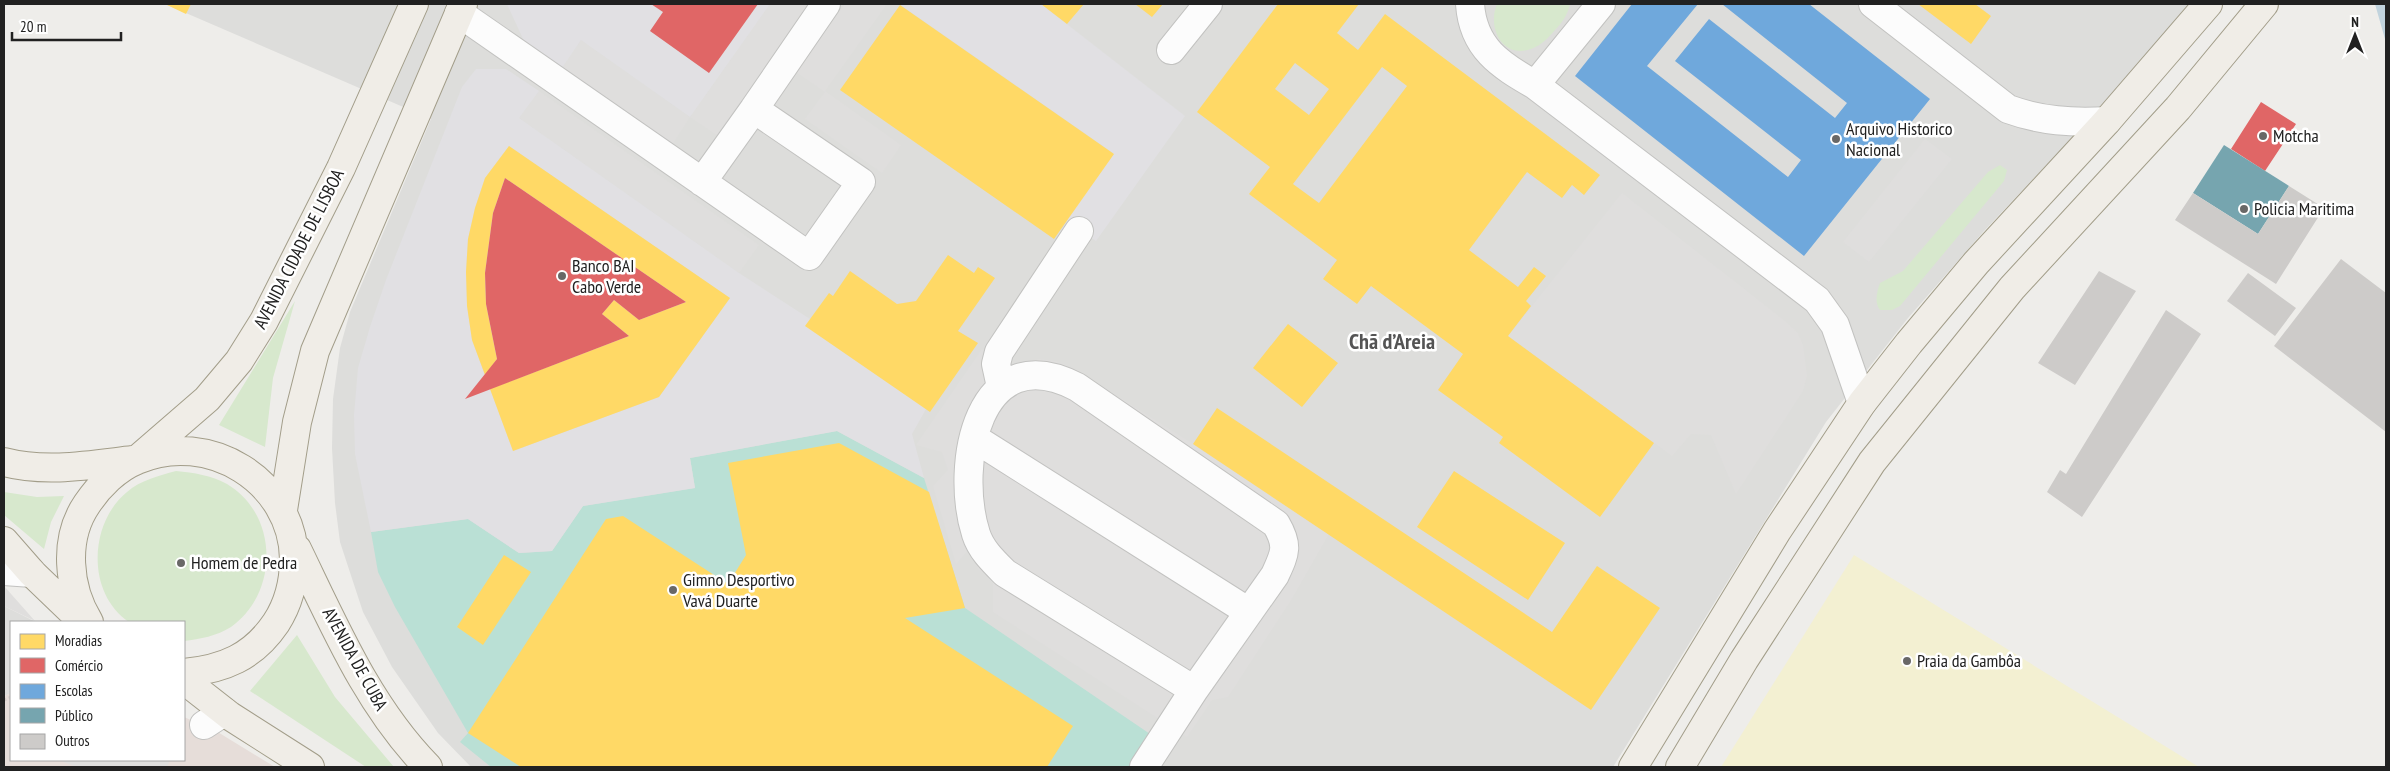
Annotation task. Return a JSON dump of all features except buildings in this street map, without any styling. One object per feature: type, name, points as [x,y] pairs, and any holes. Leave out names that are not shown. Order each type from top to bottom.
[{"type":"main road","name":"AVENIDA CIDADE DE LISBOA","points":[[136,460],[207,399],[239,361],[264,320],[341,168],[414,4]]},
{"type":"main road","points":[[1632,767],[1777,531],[1862,403],[1908,343],[1976,263],[2107,121],[2208,4]]},
{"type":"main road","points":[[1680,767],[1744,660],[1872,462],[2012,288],[2178,108],[2264,4]]},
{"type":"main road","points":[[282,510],[296,422],[315,351],[461,8]]},
{"type":"main road","points":[[4,462],[22,466],[75,467],[136,460],[169,451],[203,452],[235,464],[263,483],[282,510],[294,543],[294,577],[285,610],[266,637],[240,659],[209,671],[185,673]]},
{"type":"main road","points":[[88,621],[79,605],[70,572],[73,537],[86,506],[108,478],[136,460]]},
{"type":"main road","points":[[4,541],[32,573],[82,621]]},
{"type":"main road","name":"AVENIDA DE CUBA","points":[[294,543],[351,659],[381,709],[428,767]]},
{"type":"main road","points":[[185,681],[214,718],[310,767]]},
{"type":"street","points":[[702,182],[826,4]]},
{"type":"street","points":[[1171,50],[1208,4]]},
{"type":"street","points":[[1470,4],[1476,30],[1486,49],[1500,65],[1535,85],[1817,300],[1835,325],[1862,403]]},
{"type":"street","points":[[1535,85],[1601,4]]},
{"type":"street","points":[[1873,4],[2008,108],[2029,116],[2060,122],[2107,121]]},
{"type":"street","points":[[461,8],[702,182],[809,256],[861,182],[754,108]]},
{"type":"street","points":[[1002,387],[996,364],[999,352],[1079,231]]},
{"type":"street","points":[[1144,767],[1194,690],[1275,575],[1284,557],[1285,539],[1276,524],[1077,387],[1058,378],[1037,375],[1019,378],[1002,387],[988,400],[977,420],[969,488],[970,512],[976,536],[988,555],[1005,573],[1194,690]]},
{"type":"street","points":[[974,438],[1249,612]]},
{"type":"street","points":[[4,571],[32,573]]},
{"type":"shaded area","points":[[165,4],[2188,4],[2118,89],[1984,231],[1908,318],[1826,422],[1613,767],[471,767],[438,733],[392,667],[363,612],[340,542],[335,503],[332,448],[333,399],[340,348],[350,312],[431,119]]},
{"type":"shaded area","points":[[507,4],[651,4],[663,12],[650,31],[709,73],[758,4],[770,4],[690,117],[581,40],[562,68],[524,41]]},
{"type":"shaded area","points":[[770,4],[811,4],[718,136],[690,117]]},
{"type":"shaded area","points":[[845,4],[887,4],[825,91],[901,145],[882,173],[805,119],[825,92],[796,72]]},
{"type":"shaded area","points":[[899,4],[1041,4],[1185,116],[1096,241],[1066,221],[1113,153]]},
{"type":"shaded area","points":[[581,40],[690,117],[672,145],[562,68]]},
{"type":"shaded area","points":[[476,69],[506,69],[539,91],[519,118],[739,273],[810,319],[926,409],[912,434],[924,478],[837,431],[690,458],[695,488],[583,506],[552,551],[519,553],[468,519],[371,532],[355,454],[354,415],[358,368],[386,280],[462,87]],"holes":[[[509,146],[730,298],[659,397],[513,451],[472,340],[467,306],[466,272],[468,239],[475,208],[485,178]]]},
{"type":"shaded area","points":[[539,91],[759,245],[739,273],[519,118]]},
{"type":"shaded area","points":[[1925,139],[1952,159],[1869,262],[1843,242]]},
{"type":"shaded area","points":[[1622,193],[1785,321],[1798,333],[1803,345],[1807,376],[1803,391],[1736,494],[1711,435],[1691,434],[1672,456],[1508,336]]},
{"type":"shaded area","points":[[982,349],[1006,366],[1039,359],[1055,361],[1073,368],[1193,444],[1329,534],[1293,597],[1228,697],[1212,700],[1187,737],[993,612],[993,581],[978,569],[971,547],[956,564],[933,486],[948,470],[942,452],[916,445]]},
{"type":"shaded area","points":[[4,586],[35,621],[4,606]]},
{"type":"shaded area","points":[[4,606],[34,621],[10,621],[10,691],[9,694],[4,696]]},
{"type":"shaded area","points":[[6,620],[10,622],[9,694],[4,691],[4,625]]},
{"type":"shaded area","points":[[10,691],[10,761],[185,761],[185,717],[216,731],[275,767],[4,767],[4,696],[9,694]]},
{"type":"shaded area","points":[[61,761],[170,761],[167,767],[76,767]]},
{"type":"green space","points":[[1497,4],[1570,4],[1558,27],[1542,43],[1531,49],[1521,51],[1512,49],[1499,39],[1494,22]]},
{"type":"green space","points":[[2000,165],[2007,170],[2004,181],[1900,306],[1892,310],[1880,310],[1877,293],[1880,283],[1903,271],[1988,172]]},
{"type":"green space","points":[[295,301],[273,378],[265,447],[219,425]]},
{"type":"green space","name":"Gimno Desportivo Vavá Duarte","points":[[837,431],[924,478],[965,608],[1150,734],[1129,767],[491,767],[460,742],[468,733],[395,607],[378,572],[371,532],[468,519],[519,553],[552,551],[583,506],[695,488],[690,458]]},
{"type":"green space","points":[[176,471],[215,478],[227,484],[244,498],[256,515],[264,534],[266,554],[265,575],[258,595],[247,612],[231,627],[220,633],[185,641],[185,621],[128,621],[115,609],[105,594],[99,576],[98,558],[100,539],[105,521],[114,505],[127,492],[138,484]]},
{"type":"green space","points":[[4,492],[37,497],[64,496],[51,522],[44,549],[4,515]]},
{"type":"green space","points":[[297,635],[335,697],[394,767],[366,767],[250,691]]},
{"type":"sand","name":"Praia da Gambôa","points":[[1854,555],[2199,767],[1721,767]]},
{"type":"water","points":[[2375,4],[2386,4],[2386,43],[2385,39]]},
{"type":"place","name":"Motcha","points":[[2263,136]]},
{"type":"place","name":"Arquivo Historico Nacional","points":[[1836,139]]},
{"type":"place","name":"Policia Maritima","points":[[2244,209]]},
{"type":"place","name":"Banco BAI Cabo Verde","points":[[562,276]]},
{"type":"place","name":"Homem de Pedra","points":[[181,563]]},
{"type":"place","name":"Gimno Desportivo Vavá Duarte","points":[[673,590]]},
{"type":"place","name":"Praia da Gambôa","points":[[1907,661]]},
{"type":"district","name":"Chã d’Areia","points":[[1392,341]]}]
